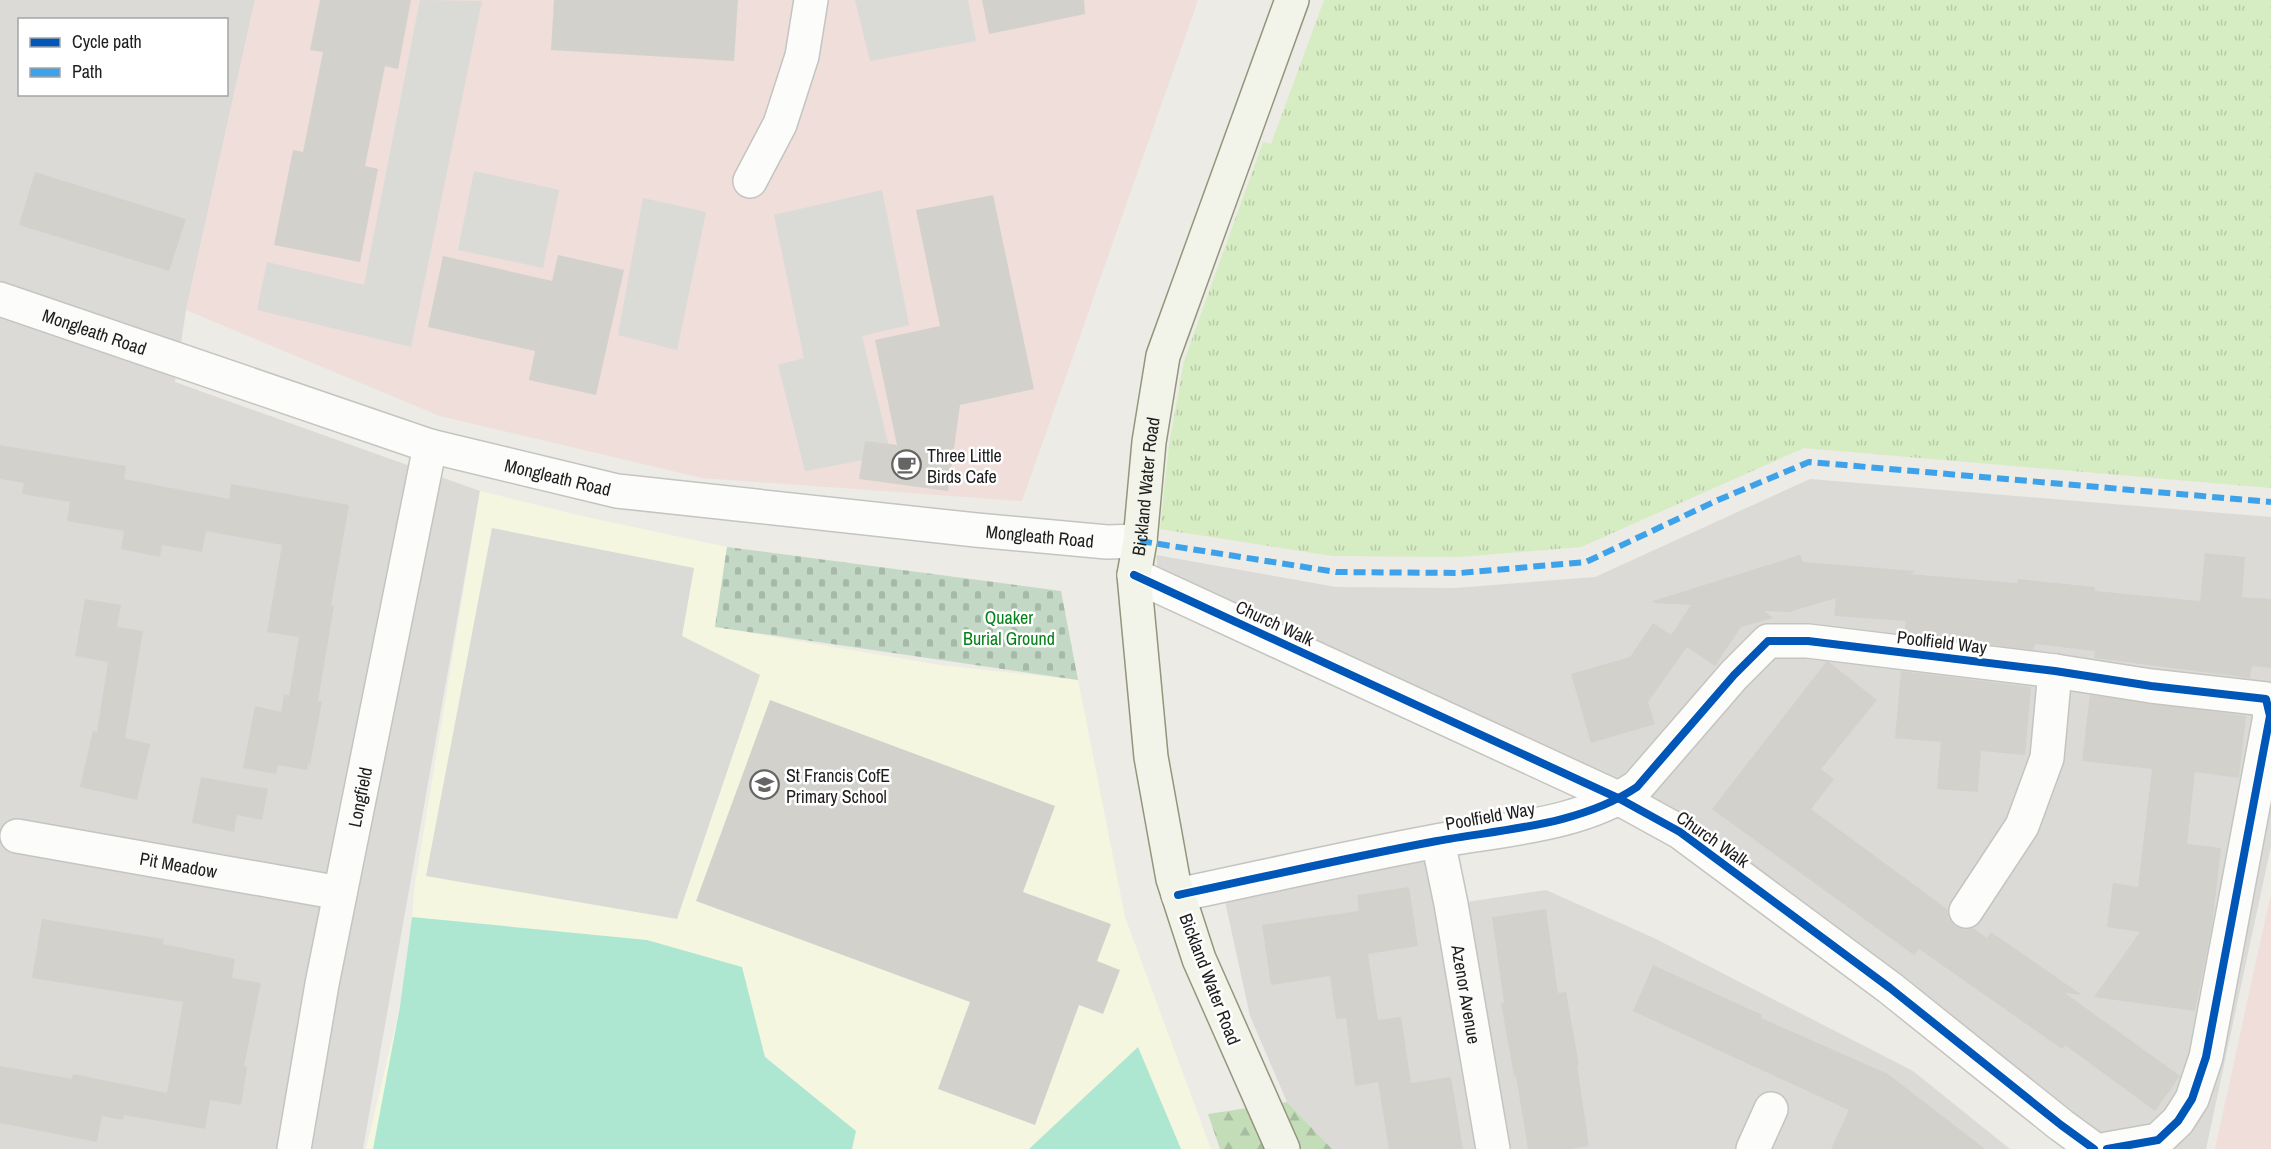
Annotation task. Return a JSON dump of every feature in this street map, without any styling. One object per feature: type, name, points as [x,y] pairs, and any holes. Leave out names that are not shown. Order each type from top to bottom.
[{"type":"street","points":[[750,182],[780,124],[802,56],[812,0]]},
{"type":"street","name":"Bickland Water Road","points":[[1283,1149],[1199,959],[1173,879],[1152,757],[1134,575],[1140,541],[1149,442],[1163,356],[1292,0]]},
{"type":"street","name":"Mongleath Road","points":[[0,299],[430,446],[617,491],[976,530],[1107,542],[1140,541]]},
{"type":"street","name":"Longfield","points":[[294,1149],[322,984],[430,446]]},
{"type":"street","name":"Church Walk","points":[[1134,575],[1620,799],[1680,832],[1890,988],[2094,1149]]},
{"type":"street","name":"Poolfield Way","points":[[1178,895],[1438,841],[1518,829],[1580,813],[1620,799],[1637,787],[1734,675],[1768,640],[1808,641],[2055,671],[2151,687],[2266,699],[2270,716],[2206,1058],[2192,1100],[2178,1121],[2158,1140],[2107,1149]]},
{"type":"street","points":[[1966,911],[2022,826],[2047,758],[2055,671]]},
{"type":"street","name":"Pit Meadow","points":[[17,836],[340,893]]},
{"type":"street","name":"Azenor Avenue","points":[[1438,841],[1493,1149]]},
{"type":"street","points":[[1753,1149],[1771,1109]]},
{"type":"shaded area","points":[[0,0],[255,0],[186,310],[175,382],[480,491],[363,1149],[0,1149]]},
{"type":"shaded area","points":[[255,0],[1198,0],[1022,501],[702,478],[440,416],[186,310]]},
{"type":"shaded area","points":[[420,0],[482,1],[411,347],[257,310],[267,262],[364,285]]},
{"type":"shaded area","points":[[855,0],[968,0],[976,41],[870,61]]},
{"type":"shaded area","points":[[474,171],[559,190],[543,268],[458,250]]},
{"type":"shaded area","points":[[882,190],[909,325],[862,336],[891,455],[805,471],[778,365],[804,358],[774,215]]},
{"type":"shaded area","points":[[643,198],[706,212],[677,350],[618,335]]},
{"type":"shaded area","points":[[1810,479],[2271,517],[2271,846],[2206,1149],[2116,1149],[1686,819],[1158,573],[1156,555],[1336,587],[1455,588],[1595,577]]},
{"type":"shaded area","name":"St Francis CofE Primary School","points":[[480,491],[582,516],[727,547],[715,627],[940,665],[1078,680],[1125,917],[1211,1149],[366,1149],[400,1006],[414,890]]},
{"type":"shaded area","points":[[492,528],[694,568],[682,636],[760,675],[677,919],[426,876]]},
{"type":"shaded area","points":[[1431,851],[1441,906],[1546,890],[1654,938],[1913,1071],[2010,1149],[1332,1149],[1287,1102],[1250,1016],[1224,897]]},
{"type":"shaded area","points":[[2271,893],[2271,1149],[2215,1149]]},
{"type":"green space","points":[[1324,0],[2271,0],[2271,488],[1804,448],[1581,547],[1459,557],[1333,556],[1160,529],[1169,445],[1184,361],[1263,142],[1271,144]]},
{"type":"green space","name":"Quaker Burial Ground","points":[[727,547],[1061,591],[1078,680],[715,627]]},
{"type":"green space","points":[[412,917],[647,940],[742,967],[765,1057],[856,1131],[852,1149],[373,1149],[400,1006]]},
{"type":"green space","points":[[1138,1047],[1181,1149],[1029,1149]]},
{"type":"green space","points":[[1287,1102],[1332,1149],[1220,1149],[1208,1114]]},
{"type":"building","points":[[320,0],[411,0],[398,69],[385,66],[365,166],[378,169],[360,262],[274,245],[293,150],[303,152],[323,52],[310,50]]},
{"type":"building","points":[[554,0],[738,0],[734,61],[551,50]]},
{"type":"building","points":[[982,0],[1084,0],[1085,14],[989,34]]},
{"type":"building","points":[[35,172],[186,219],[169,271],[19,225]]},
{"type":"building","points":[[993,195],[1034,389],[960,405],[948,491],[859,479],[865,441],[897,445],[875,340],[940,326],[916,210]]},
{"type":"building","points":[[558,255],[624,270],[596,395],[529,380],[535,351],[428,327],[443,256],[552,281]]},
{"type":"building","points":[[0,445],[126,466],[124,479],[229,499],[231,484],[349,505],[331,606],[334,606],[318,701],[322,701],[310,765],[308,764],[307,770],[278,765],[279,759],[276,774],[243,768],[255,706],[281,712],[284,694],[289,696],[299,637],[267,632],[282,545],[206,531],[202,552],[162,545],[160,557],[121,549],[124,531],[67,521],[70,502],[22,494],[24,483],[0,479]]},
{"type":"building","points":[[2205,553],[2245,557],[2242,597],[2271,599],[2271,668],[2252,666],[2250,678],[2094,658],[2095,651],[2035,644],[2034,650],[1904,634],[1906,621],[1834,616],[1836,598],[1789,612],[1764,611],[1773,618],[1741,627],[1715,666],[1687,647],[1648,702],[1655,724],[1591,743],[1571,674],[1630,657],[1653,623],[1671,635],[1691,605],[1654,603],[1653,601],[1800,555],[1803,562],[1916,571],[1910,574],[2017,583],[2018,579],[2095,587],[2095,591],[2200,601]]},
{"type":"building","points":[[85,599],[121,605],[117,627],[143,631],[125,738],[150,744],[137,800],[80,787],[93,731],[97,732],[108,662],[75,656]]},
{"type":"building","points":[[1826,662],[1877,700],[1821,769],[1834,779],[1811,809],[1947,909],[1949,919],[1955,926],[1964,930],[1973,928],[1987,938],[1991,932],[2082,995],[2065,993],[2180,1076],[2155,1111],[2065,1045],[2062,1049],[1919,949],[1914,955],[1712,809]]},
{"type":"building","points":[[1901,671],[2031,687],[2025,755],[1981,751],[1978,792],[1937,789],[1941,742],[1895,738]]},
{"type":"building","points":[[2090,695],[2246,716],[2239,778],[2195,772],[2187,844],[2221,848],[2212,926],[2195,1011],[2094,997],[2140,932],[2107,927],[2113,883],[2138,887],[2152,769],[2082,761]]},
{"type":"building","points":[[770,700],[1055,806],[1023,892],[1111,924],[1097,961],[1120,970],[1103,1014],[1079,1005],[1035,1125],[938,1089],[970,1002],[696,901]]},
{"type":"building","points":[[201,777],[268,789],[262,820],[237,815],[234,832],[192,823]]},
{"type":"building","points":[[1409,887],[1418,946],[1368,954],[1378,1020],[1401,1017],[1411,1083],[1451,1077],[1463,1149],[1389,1149],[1378,1082],[1355,1086],[1346,1018],[1336,1019],[1330,976],[1271,985],[1262,925],[1359,911],[1357,895]]},
{"type":"building","points":[[1546,909],[1558,993],[1566,992],[1579,1065],[1577,1065],[1589,1146],[1571,1149],[1528,1149],[1501,1003],[1504,1003],[1492,917]]},
{"type":"building","points":[[42,919],[164,939],[163,944],[235,959],[232,978],[261,983],[244,1066],[247,1067],[241,1105],[210,1100],[205,1129],[124,1115],[123,1120],[102,1116],[97,1142],[0,1123],[0,1066],[72,1079],[73,1074],[167,1093],[183,1002],[32,978]]},
{"type":"building","points":[[1653,965],[1762,1015],[1761,1018],[1888,1074],[1985,1149],[1831,1149],[1849,1110],[1633,1011]]},
{"type":"marked path","points":[[1140,541],[1336,572],[1460,573],[1586,562],[1718,500],[1809,462],[2271,502]]},
{"type":"cycle path","points":[[1134,575],[1620,799],[1680,832],[1890,988],[2094,1149]]},
{"type":"cycle path","points":[[1178,895],[1404,847],[1540,824],[1591,810],[1637,787],[1734,675],[1768,641],[1808,641],[2266,699],[2270,716],[2206,1057],[2192,1099],[2178,1121],[2158,1140],[2107,1149]]},
{"type":"place","name":"Three Little Birds Cafe","points":[[906,465]]},
{"type":"place","name":"St Francis CofE Primary School","points":[[765,785]]}]
